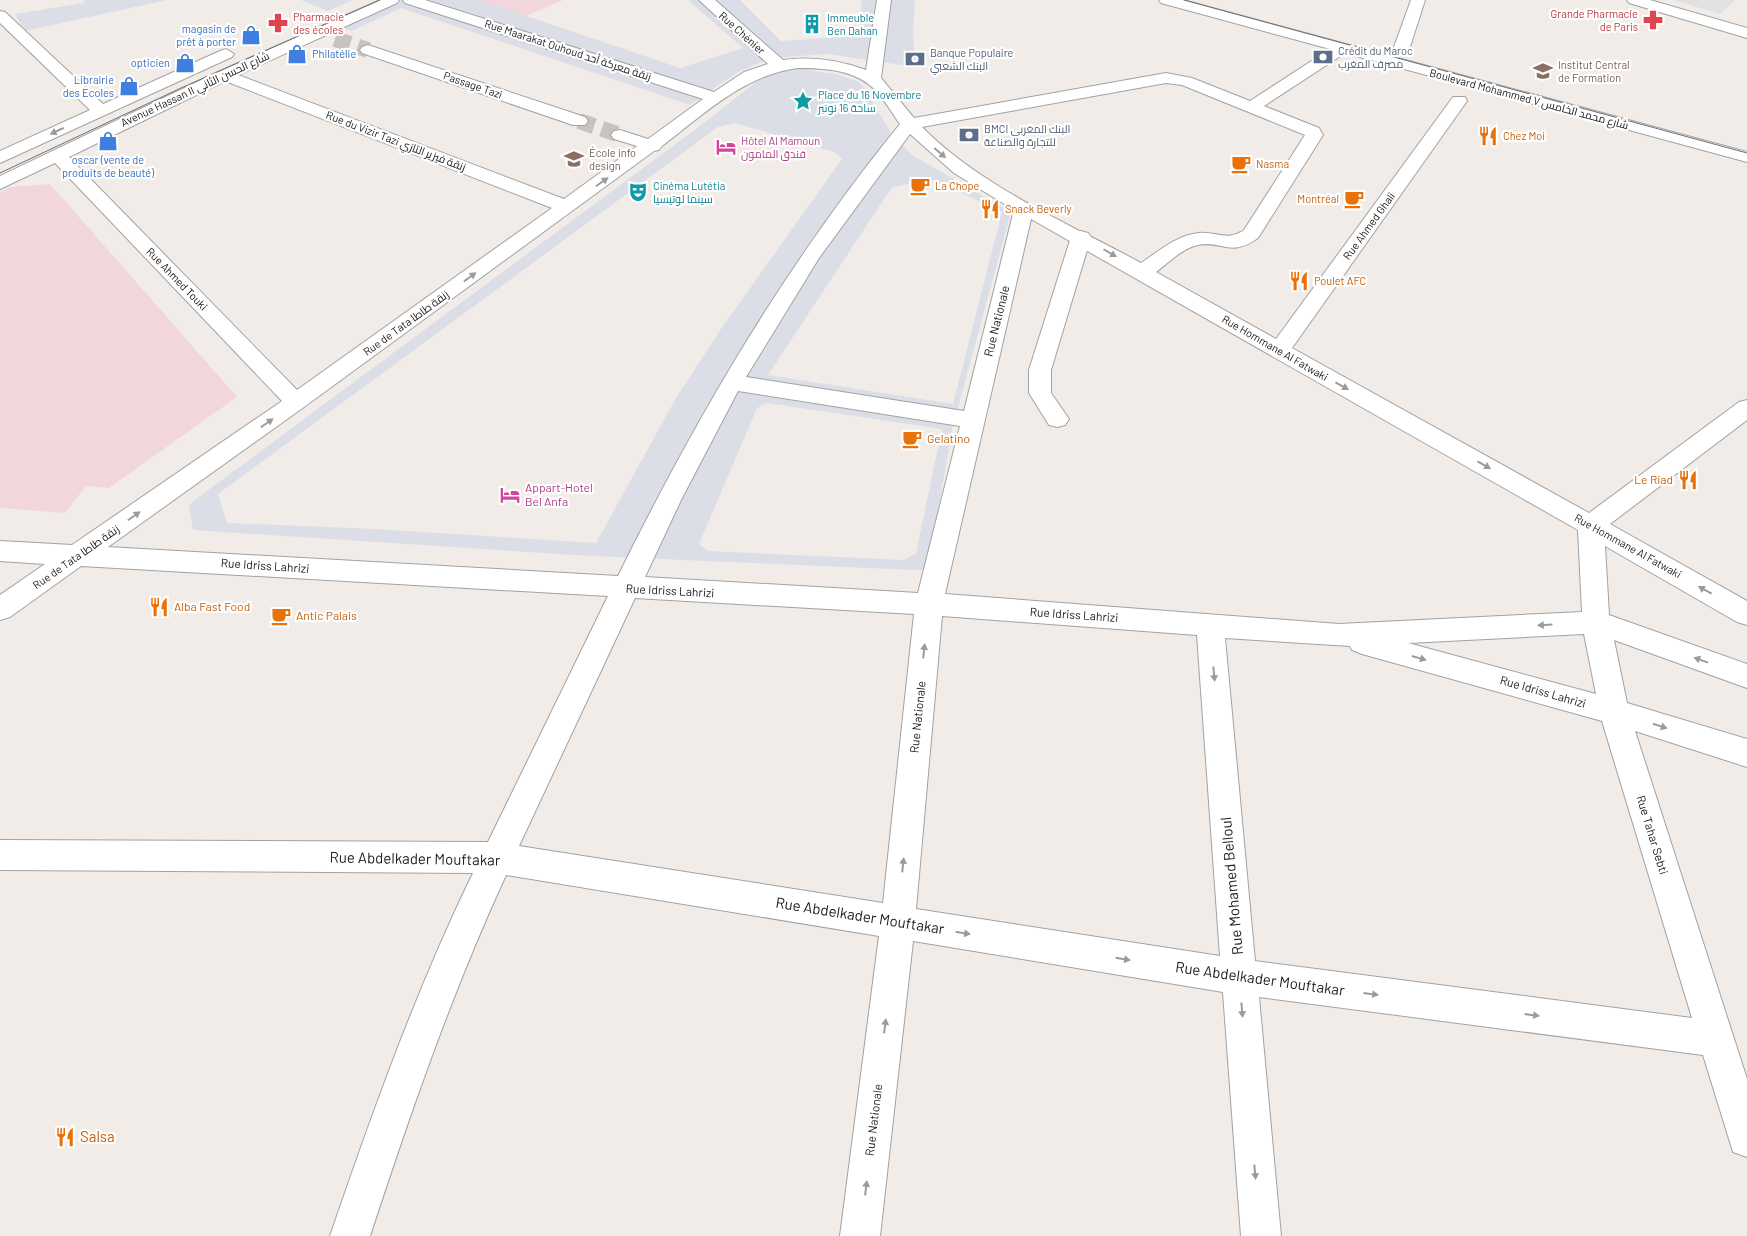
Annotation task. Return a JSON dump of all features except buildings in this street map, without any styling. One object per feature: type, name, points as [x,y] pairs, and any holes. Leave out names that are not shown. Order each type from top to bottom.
[{"type":"street","name":"Avenue Hassan II شارع الحسن الثاني","points":[[0,183],[224,75],[392,0]]},
{"type":"street","name":"Rue Chénier","points":[[706,0],[779,65]]},
{"type":"street","points":[[874,79],[884,0]]},
{"type":"street","name":"Boulevard Mohammed V شارع محمد الخامس","points":[[1166,0],[1747,157]]},
{"type":"street","name":"Boulevard Mohammed V شارع محمد الخامس","points":[[1222,0],[1421,52]]},
{"type":"street","points":[[1402,47],[1418,0]]},
{"type":"street","points":[[1634,0],[1747,33]]},
{"type":"street","name":"Rue Maarakat Ouhoud زنقة معركة أحد","points":[[414,1],[717,98]]},
{"type":"street","points":[[2,6],[101,111]]},
{"type":"street","points":[[317,32],[335,39]]},
{"type":"street","name":"Avenue Hassan II شارع الحسن الثاني","points":[[0,158],[243,46]]},
{"type":"street","points":[[1251,107],[1342,48]]},
{"type":"street","name":"Passage Tazi","points":[[368,50],[579,121]]},
{"type":"street","name":"Rue de Tata زنقة طاطا","points":[[0,609],[80,555],[296,402],[746,77],[779,65],[822,64]]},
{"type":"street","name":"Rue Hommane Al Fatwaki","points":[[822,64],[855,71],[874,79],[909,124],[942,155],[978,181],[1081,237],[1279,351],[1747,614]]},
{"type":"street","name":"Rue du Vizir Tazi زنقة فيزير التازي","points":[[224,75],[567,207]]},
{"type":"street","points":[[350,1236],[384,1135],[459,938],[495,858],[690,456],[758,335],[847,205],[909,124],[1166,78],[1186,81],[1309,129],[1314,136],[1251,234],[1239,243],[1201,239],[1191,240],[1142,272]]},
{"type":"street","name":"Rue Ahmed Ghali","points":[[1279,351],[1459,102]]},
{"type":"street","points":[[620,135],[653,146]]},
{"type":"street","name":"Rue Ahmed Touki","points":[[57,155],[296,402]]},
{"type":"street","name":"Rue Nationale","points":[[860,1236],[898,922],[929,604],[1024,207]]},
{"type":"street","points":[[1057,419],[1040,393],[1040,370],[1081,237]]},
{"type":"street","points":[[731,382],[973,420]]},
{"type":"street","points":[[1591,525],[1747,408]]},
{"type":"street","name":"Rue Tahar Sebti","points":[[1591,525],[1596,622],[1614,712],[1747,1138]]},
{"type":"street","name":"Rue Idriss Lahrizi","points":[[0,551],[929,604],[1339,636],[1596,622],[1747,676]]},
{"type":"street","name":"Rue Mohamed Belloul","points":[[1210,625],[1261,1236]]},
{"type":"street","name":"Rue Idriss Lahrizi","points":[[1339,636],[1614,712],[1747,753]]},
{"type":"street","name":"Rue Abdelkader Mouftakar","points":[[0,855],[495,858],[1240,978],[1716,1039]]},
{"type":"shaded area","points":[[84,0],[167,0],[25,31],[15,14],[84,3]]},
{"type":"shaded area","points":[[301,0],[353,0],[327,11]]},
{"type":"shaded area","points":[[400,0],[479,0],[680,68],[743,48],[688,0],[740,0],[781,41],[858,36],[862,0],[915,0],[913,33],[916,67],[827,54],[771,58],[738,72],[690,105],[401,8],[352,31],[337,26]]},
{"type":"shaded area","points":[[479,0],[563,0],[526,16]]},
{"type":"shaded area","points":[[1674,0],[1735,0],[1720,14]]},
{"type":"shaded area","points":[[798,69],[836,74],[856,81],[862,85],[890,131],[912,155],[1011,212],[952,430],[929,563],[925,567],[921,570],[915,570],[590,556],[193,530],[189,506],[192,502],[704,123],[756,82],[779,72]],"holes":[[[735,123],[834,152],[842,159],[721,329],[676,398],[596,543],[375,529],[227,523],[218,494],[718,127]],[[934,180],[1002,212],[953,404],[768,375],[892,187]],[[767,403],[942,429],[916,553],[904,560],[708,551],[699,544],[757,408]]]},
{"type":"shaded area","points":[[50,184],[237,397],[109,488],[86,486],[65,513],[0,508],[0,192],[10,187]]},
{"type":"tunnel","points":[[335,39],[368,50]]},
{"type":"tunnel","points":[[579,121],[620,135]]},
{"type":"tram line","points":[[0,173],[181,88],[380,0]]},
{"type":"tram line","points":[[1184,0],[1747,153]]},
{"type":"place","name":"Grande Pharmacie de Paris","points":[[1653,20]]},
{"type":"place","name":"Pharmacie des écoles","points":[[278,23]]},
{"type":"place","name":"Immeuble Ben Dahan","points":[[812,24]]},
{"type":"place","name":"magasin de prêt à porter","points":[[251,35]]},
{"type":"place","name":"Philatélie","points":[[297,54]]},
{"type":"place","name":"Crédit du Maroc مصرف المغرب","points":[[1323,57]]},
{"type":"place","name":"Banque Populaire البنك الشعبي","points":[[915,59]]},
{"type":"place","name":"opticien","points":[[185,63]]},
{"type":"place","name":"Institut Central de Formation","points":[[1543,71]]},
{"type":"place","name":"Librairie des Ecoles","points":[[129,86]]},
{"type":"place","name":"Place du 16 Novembre ساحة 16 نونبر","points":[[803,101]]},
{"type":"place","name":"BMCI البنك المغربي للتجارة والصناعة","points":[[969,135]]},
{"type":"place","name":"Chez Moi","points":[[1488,136]]},
{"type":"place","name":"oscar (vente de produits de beauté)","points":[[108,141]]},
{"type":"place","name":"Hôtel Al Mamoun فندق المامون","points":[[726,147]]},
{"type":"place","name":"École info design","points":[[574,159]]},
{"type":"place","name":"Nasma","points":[[1241,164]]},
{"type":"place","name":"La Chope","points":[[920,186]]},
{"type":"place","name":"Cinéma Lutétia سينما لوتيسيا","points":[[638,192]]},
{"type":"place","name":"Montréal","points":[[1354,199]]},
{"type":"place","name":"Snack Beverly","points":[[990,209]]},
{"type":"place","name":"Poulet AFC","points":[[1299,281]]},
{"type":"place","name":"Gelatino","points":[[912,439]]},
{"type":"place","name":"Le Riad","points":[[1688,480]]},
{"type":"place","name":"Appart-Hotel Bel Anfa","points":[[510,495]]},
{"type":"place","name":"Alba Fast Food","points":[[159,607]]},
{"type":"place","name":"Antic Palais","points":[[281,616]]},
{"type":"place","name":"Salsa","points":[[65,1137]]}]
